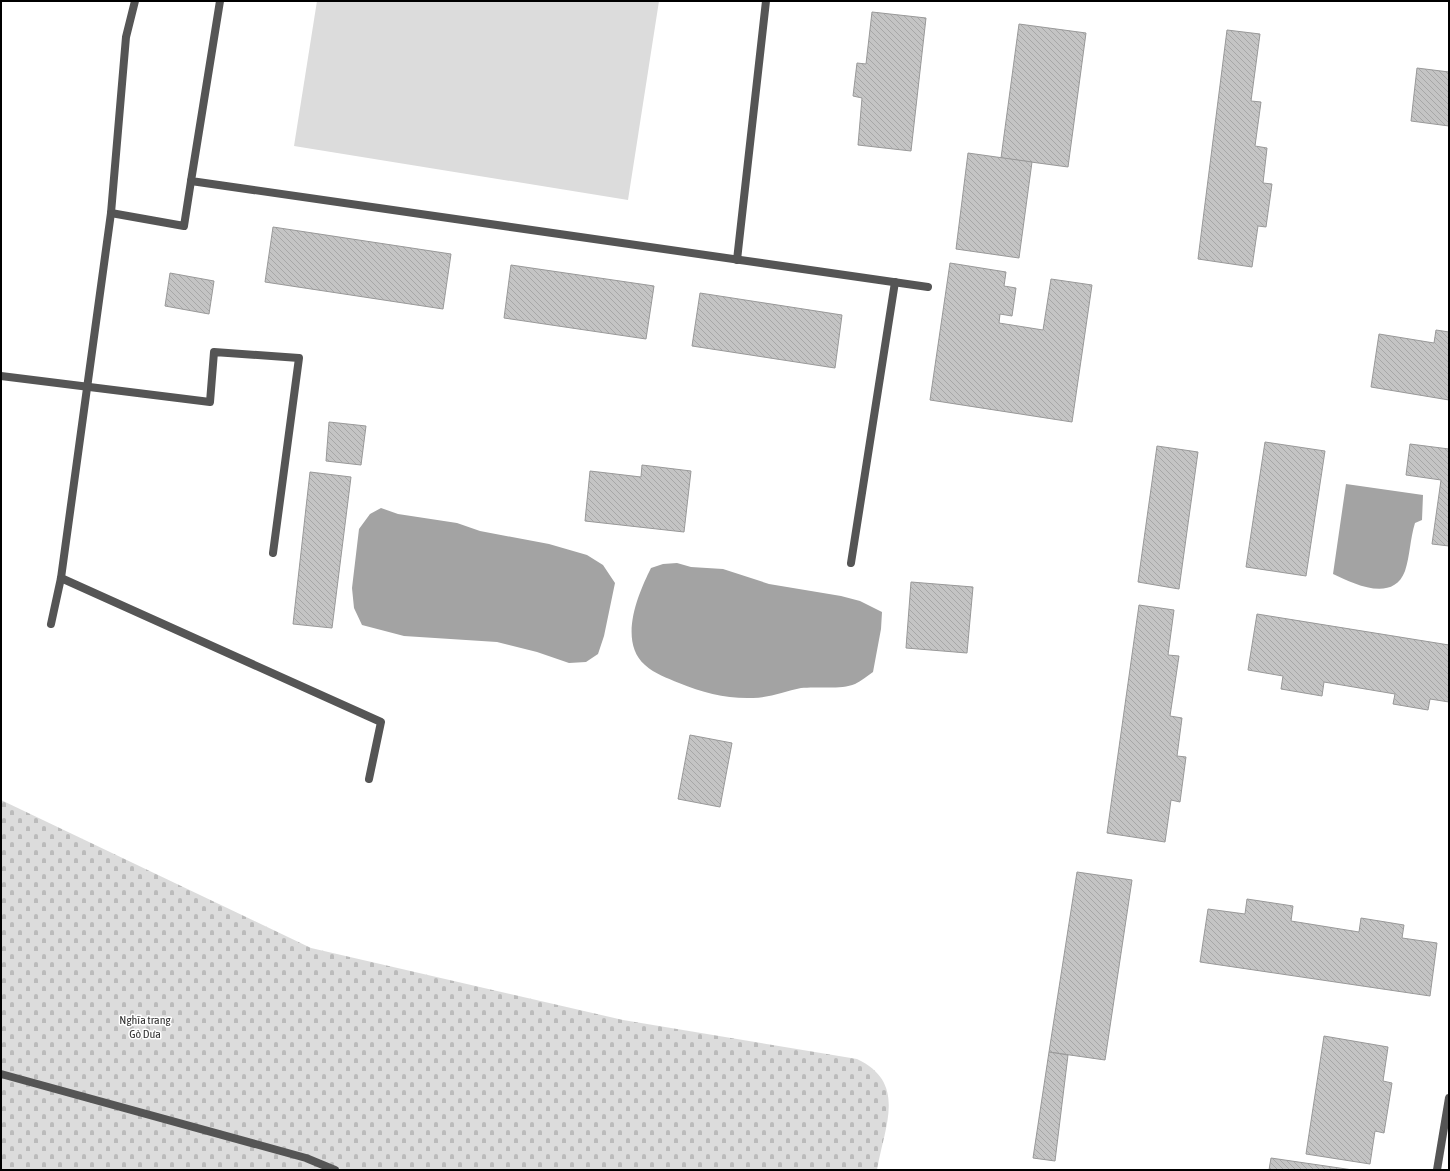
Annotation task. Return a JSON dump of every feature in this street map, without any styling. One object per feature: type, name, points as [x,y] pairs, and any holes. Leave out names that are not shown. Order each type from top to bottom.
[{"type":"street","points":[[51,624],[61,578],[86,385],[111,213],[126,37],[135,1]]},
{"type":"street","points":[[111,213],[184,226],[220,1]]},
{"type":"street","points":[[737,260],[766,1]]},
{"type":"street","points":[[191,181],[928,287]]},
{"type":"street","points":[[851,563],[895,282]]},
{"type":"street","points":[[1,376],[86,385],[210,402],[214,352],[300,358],[273,553]]},
{"type":"street","points":[[61,578],[381,722],[369,779]]},
{"type":"street","points":[[1,1074],[298,1156],[336,1170]]},
{"type":"street","points":[[1437,1170],[1449,1098]]},
{"type":"green space","points":[[317,1],[659,1],[628,200],[294,146]]},
{"type":"green space","name":"Nghĩa trang Gò Dưa","points":[[1,800],[311,948],[623,1020],[857,1059],[873,1069],[883,1080],[888,1093],[889,1107],[887,1122],[877,1170],[1,1170]]},
{"type":"shaded area","points":[[1346,484],[1423,495],[1422,520],[1415,523],[1405,571],[1399,581],[1392,586],[1382,589],[1362,586],[1333,574]]},
{"type":"shaded area","points":[[381,508],[398,514],[457,523],[480,531],[549,544],[587,555],[603,565],[615,583],[604,636],[598,654],[586,662],[569,663],[537,652],[497,642],[404,636],[362,625],[354,608],[352,588],[359,529],[370,514]]},
{"type":"shaded area","points":[[677,563],[691,567],[723,569],[769,584],[841,596],[860,601],[882,612],[881,629],[873,672],[857,683],[849,686],[801,688],[759,698],[724,696],[706,692],[688,687],[657,673],[645,665],[637,655],[633,643],[633,617],[636,604],[651,568],[663,564]]},
{"type":"building","points":[[872,12],[926,18],[911,151],[858,145],[862,98],[853,96],[857,63],[866,64]]},
{"type":"building","points":[[1019,24],[1086,33],[1068,167],[1001,158]]},
{"type":"building","points":[[1227,30],[1260,34],[1251,101],[1261,102],[1255,146],[1267,148],[1263,183],[1272,184],[1266,227],[1258,226],[1252,267],[1198,259]]},
{"type":"building","points":[[1417,68],[1449,72],[1449,126],[1411,121]]},
{"type":"building","points":[[968,153],[1032,162],[1019,258],[956,249]]},
{"type":"building","points":[[273,227],[451,254],[443,309],[265,282]]},
{"type":"building","points":[[950,263],[1006,272],[1004,286],[1016,288],[1012,316],[1000,314],[999,323],[1043,330],[1051,279],[1092,285],[1072,422],[930,400]]},
{"type":"building","points":[[511,265],[654,286],[646,339],[504,318]]},
{"type":"building","points":[[170,273],[214,281],[209,314],[165,306]]},
{"type":"building","points":[[700,293],[842,315],[835,368],[692,346]]},
{"type":"building","points":[[1436,330],[1449,332],[1449,400],[1371,387],[1379,334],[1434,343]]},
{"type":"building","points":[[329,422],[366,426],[361,465],[326,461]]},
{"type":"building","points":[[1265,442],[1325,451],[1306,576],[1246,567]]},
{"type":"building","points":[[1410,444],[1449,449],[1449,546],[1432,544],[1441,480],[1406,475]]},
{"type":"building","points":[[1157,446],[1198,452],[1179,589],[1138,582]]},
{"type":"building","points":[[642,465],[691,471],[684,532],[585,521],[590,471],[641,477]]},
{"type":"building","points":[[310,472],[351,477],[332,628],[293,624]]},
{"type":"building","points":[[911,582],[973,587],[967,653],[906,648]]},
{"type":"building","points":[[1139,605],[1174,610],[1168,655],[1179,656],[1170,716],[1182,718],[1177,756],[1186,757],[1180,802],[1171,800],[1165,842],[1107,833]]},
{"type":"building","points":[[1257,614],[1449,645],[1449,702],[1430,699],[1428,710],[1393,704],[1395,694],[1324,682],[1322,696],[1281,689],[1283,676],[1248,670]]},
{"type":"building","points":[[690,735],[732,743],[720,807],[678,799]]},
{"type":"building","points":[[1077,872],[1132,880],[1105,1060],[1049,1052]]},
{"type":"building","points":[[1247,899],[1293,906],[1291,921],[1359,932],[1361,918],[1404,925],[1402,938],[1437,943],[1430,996],[1200,962],[1208,909],[1245,914]]},
{"type":"building","points":[[1324,1036],[1388,1047],[1383,1081],[1392,1083],[1384,1133],[1375,1131],[1370,1164],[1306,1154]]},
{"type":"building","points":[[1049,1052],[1068,1055],[1055,1161],[1033,1158]]},
{"type":"building","points":[[1271,1158],[1353,1170],[1269,1170]]}]
